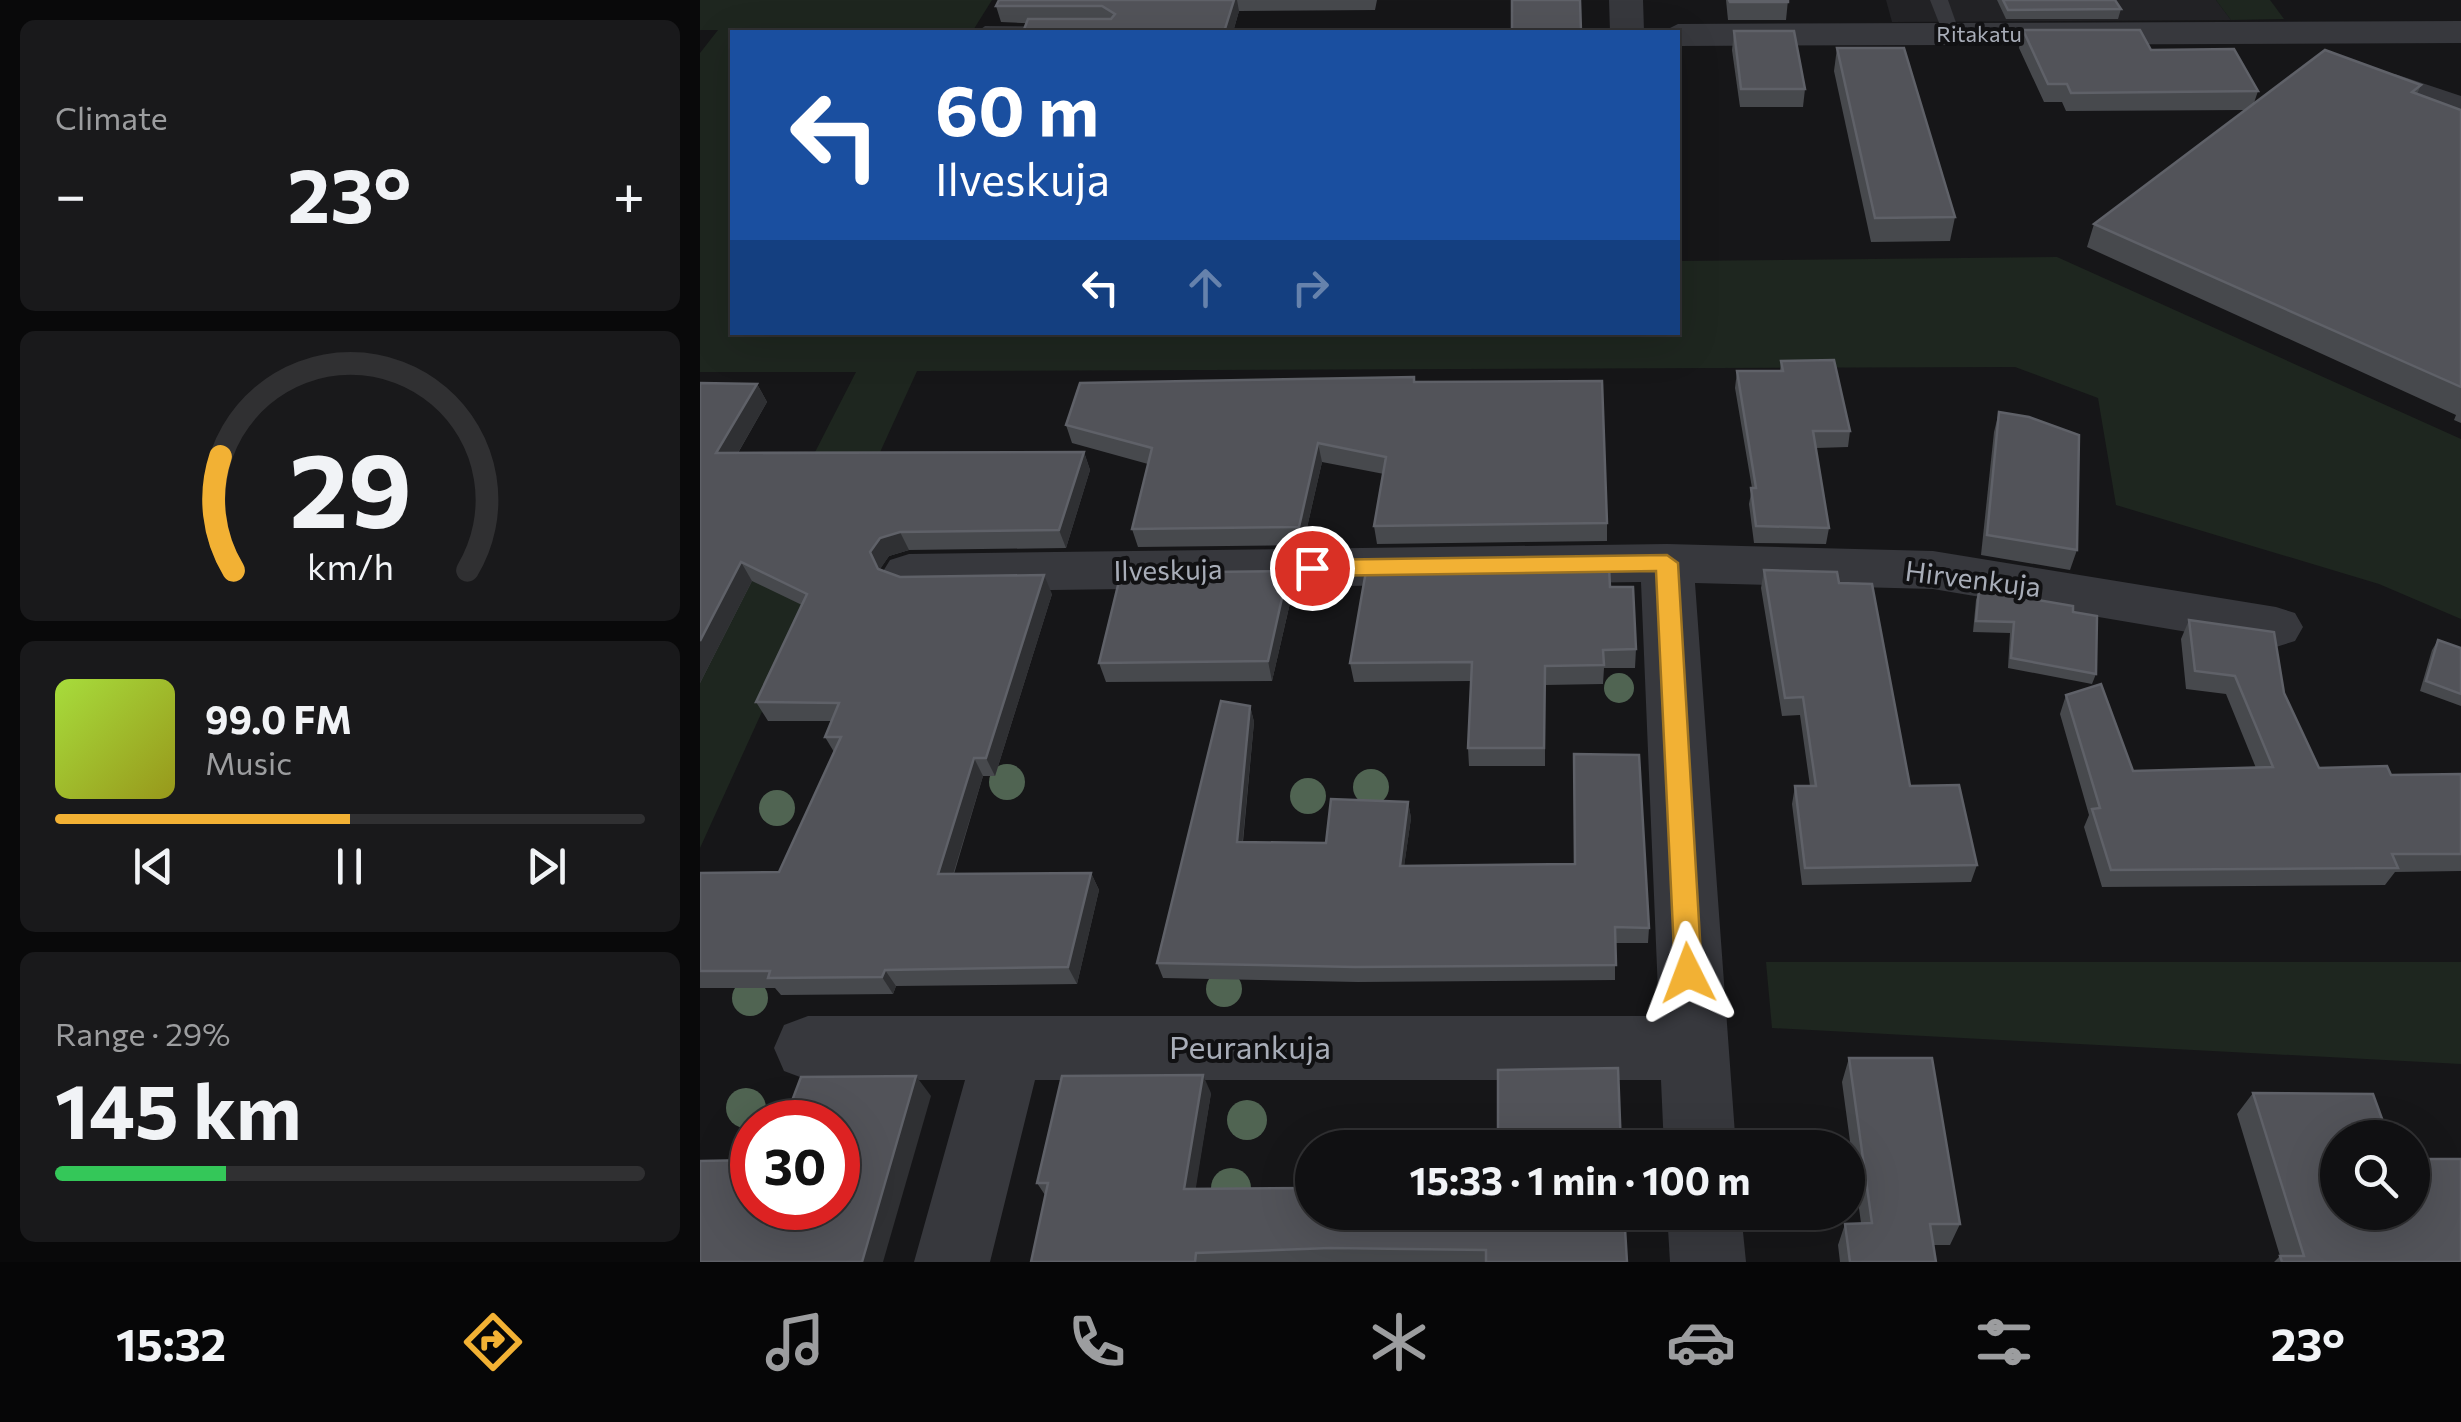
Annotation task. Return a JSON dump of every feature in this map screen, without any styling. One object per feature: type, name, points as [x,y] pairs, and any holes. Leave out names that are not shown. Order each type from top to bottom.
[{"type":"street","points":[[1626,0],[1627,30]]},
{"type":"street","name":"Ritakatu","points":[[1680,35],[2461,32]]},
{"type":"street","points":[[2396,85],[2461,108]]},
{"type":"street","points":[[1667,563],[1699,1130]]},
{"type":"street","name":"Ilveskuja","points":[[909,574],[1667,563]]},
{"type":"street","name":"Hirvenkuja","points":[[1667,563],[1933,570],[2276,626]]},
{"type":"street","points":[[952,1262],[1008,1047]]},
{"type":"street","name":"Peurankuja","points":[[808,1048],[1692,1048]]},
{"type":"street","points":[[1705,1230],[1708,1262]]},
{"type":"lane","points":[[1938,0],[1950,34]]},
{"type":"shaded area","points":[[700,0],[992,0],[973,30],[730,30],[730,335],[1680,335],[1680,261],[2057,257],[2461,439],[2461,619],[2379,584],[2116,505],[2098,398],[2015,367],[917,371],[700,848],[700,677],[856,372],[700,372],[700,53],[718,30],[700,30]]},
{"type":"shaded area","points":[[1886,0],[2216,0],[2231,20],[1892,22]]},
{"type":"shaded area","points":[[2216,0],[2270,0],[2284,19],[2231,20]]},
{"type":"shaded area","points":[[1766,962],[2461,962],[2461,1064],[1772,1028]]},
{"type":"building","points":[[999,0],[1234,0],[1225,30],[1024,30],[1028,19],[1111,19],[1115,14],[1102,6],[996,6]]},
{"type":"building","points":[[1512,0],[1580,0],[1581,30],[1512,30]]},
{"type":"building","points":[[1788,0],[1788,2],[1730,2]]},
{"type":"building","points":[[2003,0],[2115,0],[2121,9],[2008,10]]},
{"type":"building","points":[[2023,30],[2140,30],[2151,50],[2234,49],[2258,91],[2071,93],[2067,84],[2048,84]]},
{"type":"building","points":[[1734,31],[1794,31],[1805,89],[1741,89]]},
{"type":"building","points":[[1837,48],[1904,48],[1955,217],[1875,218]]},
{"type":"building","points":[[2325,50],[2421,85],[2412,92],[2461,110],[2461,387],[2094,224]]},
{"type":"building","points":[[1834,360],[1850,431],[1813,431],[1829,528],[1756,526],[1751,488],[1756,488],[1737,371],[1783,371],[1781,361]]},
{"type":"building","points":[[1414,377],[1414,382],[1602,381],[1607,523],[1374,526],[1386,457],[1318,443],[1299,527],[1132,529],[1152,448],[1066,425],[1080,383]]},
{"type":"building","points":[[700,383],[757,384],[716,453],[1084,452],[1059,530],[900,532],[880,538],[870,552],[878,569],[900,577],[1044,575],[986,758],[974,758],[938,874],[1091,873],[1068,967],[885,970],[882,977],[768,978],[770,971],[700,971],[700,873],[779,872],[841,737],[825,737],[839,703],[756,702],[807,594],[741,562],[700,641]]},
{"type":"building","points":[[1999,412],[2029,417],[2079,435],[2077,550],[1987,535]]},
{"type":"building","points":[[1609,567],[1610,587],[1633,587],[1636,649],[1603,650],[1604,665],[1545,666],[1544,748],[1468,748],[1472,662],[1350,663],[1366,571]]},
{"type":"building","points":[[1764,570],[1837,572],[1839,583],[1872,584],[1910,786],[1959,785],[1977,865],[1805,868],[1795,786],[1816,786],[1803,697],[1785,698]]},
{"type":"building","points":[[1288,571],[1268,661],[1099,663],[1121,573]]},
{"type":"building","points":[[1979,590],[2073,606],[2073,612],[2097,616],[2096,674],[2011,658],[2014,622],[1976,621]]},
{"type":"building","points":[[2189,620],[2274,632],[2284,693],[2319,768],[2387,766],[2391,775],[2461,774],[2461,854],[2392,854],[2398,868],[2111,870],[2092,809],[2100,808],[2066,695],[2101,684],[2133,771],[2273,767],[2235,676],[2195,671]]},
{"type":"building","points":[[2438,640],[2461,648],[2461,694],[2426,681]]},
{"type":"building","points":[[1221,701],[1250,706],[1237,842],[1326,843],[1331,799],[1408,802],[1400,866],[1575,864],[1574,754],[1639,755],[1649,928],[1615,927],[1616,965],[1355,967],[1157,963]]},
{"type":"building","points":[[1849,1058],[1932,1058],[1960,1224],[1930,1224],[1936,1262],[1850,1262],[1846,1230],[1865,1230],[1865,1223],[1872,1223],[1865,1173],[1865,1130],[1859,1130]]},
{"type":"building","points":[[1618,1068],[1620,1130],[1498,1130],[1498,1070]]},
{"type":"building","points":[[1203,1075],[1184,1189],[1295,1188],[1295,1230],[1625,1230],[1627,1262],[1486,1262],[1486,1250],[1330,1248],[1196,1253],[1195,1262],[1031,1262],[1048,1183],[1037,1183],[1062,1076]]},
{"type":"building","points":[[916,1076],[862,1262],[700,1262],[700,1161],[730,1160],[730,1230],[860,1230],[860,1100],[792,1100],[801,1077]]},
{"type":"building","points":[[2253,1093],[2373,1094],[2382,1120],[2320,1120],[2320,1230],[2430,1230],[2430,1159],[2461,1159],[2461,1262],[2282,1262],[2280,1256],[2304,1256]]},
{"type":"route","points":[[1312,568],[1667,563],[1688,973]]}]
